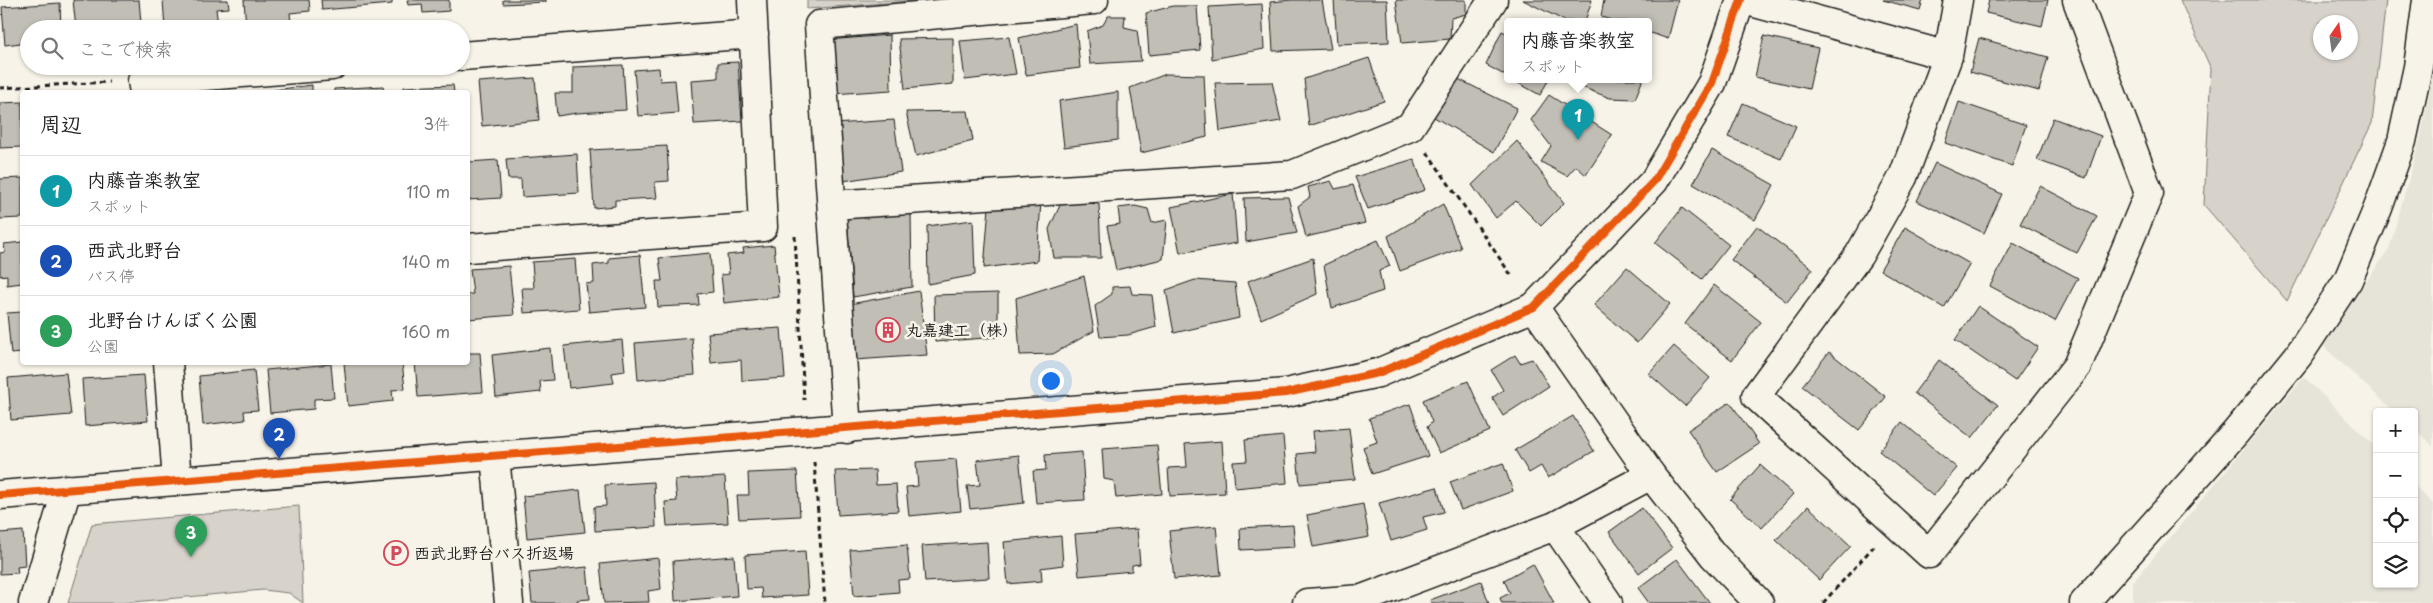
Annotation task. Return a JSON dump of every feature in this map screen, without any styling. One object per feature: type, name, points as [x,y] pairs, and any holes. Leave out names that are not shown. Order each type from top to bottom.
[{"type":"street","points":[[470,248],[764,227],[752,0]]},
{"type":"street","points":[[846,429],[819,25],[1094,0]]},
{"type":"street","points":[[832,205],[1292,175],[1410,127],[1493,0]]},
{"type":"street","points":[[0,495],[1286,393],[1378,373],[1534,307],[1654,182],[1712,83],[1742,0],[1948,56]]},
{"type":"street","points":[[1958,0],[1948,56],[1903,178],[1859,255],[1756,396],[1929,554],[2077,366],[2149,193],[2077,0]]},
{"type":"street","points":[[2084,603],[2236,432],[2292,364],[2348,280],[2378,208],[2402,141],[2418,68],[2427,0]]},
{"type":"street","points":[[470,55],[754,34]]},
{"type":"street","points":[[143,87],[251,75]]},
{"type":"street","points":[[1534,307],[1651,475],[1713,555],[1759,603]]},
{"type":"street","points":[[168,365],[177,481]]},
{"type":"street","points":[[495,456],[509,603]]},
{"type":"street","points":[[1307,603],[1362,599],[1555,526],[1651,475]]},
{"type":"street","points":[[33,603],[67,489]]},
{"type":"street","points":[[1555,526],[1608,603]]},
{"type":"path","points":[[0,88],[143,87]]},
{"type":"path","points":[[1410,127],[1511,275]]},
{"type":"path","points":[[813,458],[825,603]]},
{"type":"path","points":[[1823,603],[1895,523]]},
{"type":"shaded area","points":[[807,0],[924,0],[807,9]]},
{"type":"shaded area","points":[[2180,0],[2386,0],[2372,123],[2287,301],[2204,205],[2211,69]]},
{"type":"shaded area","points":[[2433,73],[2433,446],[2418,433],[2418,408],[2391,408],[2322,345],[2389,249],[2421,136]]},
{"type":"shaded area","points":[[2304,377],[2373,444],[2373,588],[2418,588],[2418,489],[2433,504],[2433,603],[2133,603],[2133,582]]},
{"type":"shaded area","points":[[299,506],[303,603],[289,593],[263,590],[122,603],[68,603],[92,524]]},
{"type":"building","points":[[73,0],[139,0],[141,20],[75,20]]},
{"type":"building","points":[[163,0],[228,0],[229,8],[216,9],[217,20],[164,20]]},
{"type":"building","points":[[244,0],[309,0],[310,11],[290,13],[291,20],[245,20]]},
{"type":"building","points":[[321,0],[392,0],[392,4],[322,10]]},
{"type":"building","points":[[407,0],[449,0],[449,11],[423,13],[422,4],[408,5]]},
{"type":"building","points":[[503,0],[546,0],[546,2],[503,4]]},
{"type":"building","points":[[1322,0],[1331,49],[1273,51],[1270,2]]},
{"type":"building","points":[[1334,0],[1387,0],[1389,42],[1337,44]]},
{"type":"building","points":[[1396,0],[1466,0],[1466,14],[1451,18],[1450,39],[1402,43]]},
{"type":"building","points":[[1523,0],[1592,0],[1586,18],[1559,18]]},
{"type":"building","points":[[1604,0],[1678,0],[1668,39],[1652,33],[1652,18],[1601,17]]},
{"type":"building","points":[[1883,0],[1923,0],[1920,10]]},
{"type":"building","points":[[1989,0],[2048,0],[2042,26],[1986,13]]},
{"type":"building","points":[[60,3],[61,20],[20,20],[20,43],[5,45],[2,7]]},
{"type":"building","points":[[1262,4],[1264,49],[1212,59],[1209,7]]},
{"type":"building","points":[[1173,6],[1197,6],[1200,50],[1149,55],[1146,13]]},
{"type":"building","points":[[1108,16],[1125,16],[1124,27],[1137,30],[1141,61],[1090,64],[1087,31],[1103,25]]},
{"type":"building","points":[[1076,24],[1080,68],[1026,75],[1019,38]]},
{"type":"building","points":[[1502,31],[1504,32],[1504,75],[1486,65]]},
{"type":"building","points":[[890,35],[891,90],[833,94],[827,40]]},
{"type":"building","points":[[1764,36],[1818,48],[1809,89],[1755,77]]},
{"type":"building","points":[[1009,37],[1016,74],[965,80],[960,41]]},
{"type":"building","points":[[953,38],[953,84],[905,89],[899,39]]},
{"type":"building","points":[[1979,38],[2048,57],[2039,91],[1970,72]]},
{"type":"building","points":[[1369,58],[1384,101],[1309,126],[1304,79]]},
{"type":"building","points":[[738,62],[742,121],[694,124],[691,80],[718,78],[718,63]]},
{"type":"building","points":[[623,65],[626,110],[557,116],[555,93],[573,93],[573,67]]},
{"type":"building","points":[[659,68],[660,81],[675,80],[678,113],[638,116],[634,70]]},
{"type":"building","points":[[1166,74],[1204,75],[1207,137],[1141,153],[1130,88]]},
{"type":"building","points":[[535,78],[539,120],[482,126],[478,82]]},
{"type":"building","points":[[1458,79],[1517,108],[1494,152],[1434,117]]},
{"type":"building","points":[[1272,82],[1281,121],[1220,131],[1215,83]]},
{"type":"building","points":[[1518,83],[1547,83],[1540,95]]},
{"type":"building","points":[[1580,83],[1641,83],[1635,99],[1610,98],[1584,88]]},
{"type":"building","points":[[312,85],[312,90],[274,90]]},
{"type":"building","points":[[453,85],[454,90],[404,90],[404,87]]},
{"type":"building","points":[[383,86],[384,90],[334,90]]},
{"type":"building","points":[[1118,92],[1118,140],[1064,147],[1059,101]]},
{"type":"building","points":[[1549,95],[1612,135],[1586,175],[1576,166],[1567,176],[1541,162],[1551,146],[1531,120]]},
{"type":"building","points":[[20,102],[20,147],[0,148],[0,103]]},
{"type":"building","points":[[1959,102],[2026,125],[2012,166],[1945,143]]},
{"type":"building","points":[[1743,103],[1796,126],[1781,159],[1728,137]]},
{"type":"building","points":[[968,111],[973,141],[916,156],[906,112]]},
{"type":"building","points":[[2053,118],[2101,136],[2086,178],[2037,160]]},
{"type":"building","points":[[894,120],[901,172],[843,181],[834,124]]},
{"type":"building","points":[[1517,141],[1564,203],[1541,226],[1516,201],[1496,218],[1472,185]]},
{"type":"building","points":[[667,146],[669,181],[655,182],[657,198],[615,200],[615,206],[594,208],[590,150]]},
{"type":"building","points":[[1712,150],[1774,185],[1755,220],[1693,184]]},
{"type":"building","points":[[577,154],[579,193],[522,197],[521,179],[508,179],[506,159]]},
{"type":"building","points":[[1414,159],[1425,190],[1368,209],[1355,177]]},
{"type":"building","points":[[498,160],[501,198],[470,200],[470,162]]},
{"type":"building","points":[[1935,163],[2002,194],[1984,233],[1917,201]]},
{"type":"building","points":[[20,178],[20,218],[0,219],[0,179]]},
{"type":"building","points":[[1331,181],[1335,189],[1353,185],[1365,223],[1306,237],[1298,206],[1310,197],[1308,187]]},
{"type":"building","points":[[2040,186],[2097,216],[2077,253],[2020,224]]},
{"type":"building","points":[[1233,194],[1237,243],[1180,253],[1171,207]]},
{"type":"building","points":[[1288,197],[1297,233],[1246,242],[1244,198]]},
{"type":"building","points":[[1041,201],[1037,261],[984,268],[989,207]]},
{"type":"building","points":[[1062,201],[1099,204],[1101,258],[1054,258],[1049,229]]},
{"type":"building","points":[[1443,204],[1461,248],[1400,271],[1388,236]]},
{"type":"building","points":[[1135,206],[1148,209],[1152,223],[1167,220],[1163,259],[1116,270],[1107,226],[1120,224],[1118,208]]},
{"type":"building","points":[[1682,208],[1729,245],[1702,279],[1655,243]]},
{"type":"building","points":[[911,212],[912,287],[853,297],[847,218]]},
{"type":"building","points":[[973,220],[975,275],[928,284],[927,226]]},
{"type":"building","points":[[1757,226],[1813,269],[1787,302],[1731,260]]},
{"type":"building","points":[[1905,227],[1970,264],[1944,308],[1880,270]]},
{"type":"building","points":[[1378,240],[1390,266],[1379,271],[1383,291],[1332,308],[1324,265]]},
{"type":"building","points":[[20,242],[20,283],[7,285],[7,275],[0,276],[0,253],[5,252],[4,244]]},
{"type":"building","points":[[2013,243],[2078,278],[2055,321],[1990,286]]},
{"type":"building","points":[[774,245],[779,297],[724,303],[721,275],[729,274],[727,255],[744,253],[743,248]]},
{"type":"building","points":[[710,253],[713,292],[698,294],[699,305],[658,307],[656,281],[662,281],[659,258]]},
{"type":"building","points":[[640,255],[645,307],[589,312],[586,284],[594,283],[593,265],[609,263],[609,258]]},
{"type":"building","points":[[1313,258],[1317,294],[1261,319],[1248,281]]},
{"type":"building","points":[[575,259],[579,309],[524,313],[522,288],[534,288],[532,262]]},
{"type":"building","points":[[509,266],[514,315],[470,319],[470,294],[473,294],[470,269]]},
{"type":"building","points":[[1627,267],[1670,304],[1637,343],[1594,305]]},
{"type":"building","points":[[1084,276],[1094,331],[1053,354],[1020,355],[1016,298]]},
{"type":"building","points":[[1195,280],[1235,283],[1239,318],[1174,333],[1166,290]]},
{"type":"building","points":[[1714,285],[1761,322],[1732,360],[1685,324]]},
{"type":"building","points":[[1130,286],[1132,294],[1152,295],[1156,327],[1128,335],[1100,337],[1095,306],[1112,294],[1112,287]]},
{"type":"building","name":"丸嘉建工（株）","points":[[919,291],[927,355],[855,360],[850,304]]},
{"type":"building","points":[[998,293],[998,337],[935,342],[934,295]]},
{"type":"building","points":[[1978,306],[2038,347],[2015,381],[1955,340]]},
{"type":"building","points":[[20,312],[20,353],[11,354],[7,313]]},
{"type":"building","points":[[781,328],[785,378],[742,381],[741,360],[711,363],[708,333]]},
{"type":"building","points":[[692,338],[695,375],[638,380],[635,343]]},
{"type":"building","points":[[622,340],[625,371],[612,373],[614,383],[569,388],[564,346]]},
{"type":"building","points":[[1674,346],[1710,378],[1685,406],[1649,374]]},
{"type":"building","points":[[550,348],[553,380],[540,381],[541,392],[496,397],[492,355]]},
{"type":"building","points":[[1829,352],[1886,397],[1859,430],[1802,386]]},
{"type":"building","points":[[470,353],[480,353],[483,392],[418,397],[415,365],[470,365]]},
{"type":"building","points":[[1515,355],[1520,363],[1532,359],[1549,386],[1503,416],[1492,398],[1503,390],[1491,370]]},
{"type":"building","points":[[1939,360],[1998,405],[1972,438],[1914,393]]},
{"type":"building","points":[[331,365],[334,398],[314,399],[314,409],[270,413],[266,370]]},
{"type":"building","points":[[344,365],[402,365],[405,389],[392,390],[393,401],[348,406]]},
{"type":"building","points":[[254,370],[258,410],[244,411],[245,420],[203,425],[199,376]]},
{"type":"building","points":[[66,373],[71,415],[11,420],[8,378]]},
{"type":"building","points":[[144,375],[148,421],[85,426],[82,379]]},
{"type":"building","points":[[1468,381],[1490,431],[1439,453],[1427,427],[1432,422],[1423,400]]},
{"type":"building","points":[[1730,402],[1759,444],[1717,472],[1688,430]]},
{"type":"building","points":[[1410,404],[1428,456],[1372,474],[1363,447],[1377,442],[1369,418]]},
{"type":"building","points":[[1573,416],[1594,451],[1548,478],[1541,466],[1529,473],[1515,450]]},
{"type":"building","points":[[1902,422],[1957,468],[1933,496],[1879,451]]},
{"type":"building","points":[[1349,428],[1355,479],[1300,484],[1297,454],[1315,452],[1313,431]]},
{"type":"building","points":[[1283,436],[1287,483],[1235,488],[1233,462],[1247,461],[1245,440]]},
{"type":"building","points":[[1222,441],[1225,493],[1170,496],[1168,468],[1187,467],[1185,444]]},
{"type":"building","points":[[1157,445],[1162,494],[1116,498],[1114,481],[1104,479],[1102,449]]},
{"type":"building","points":[[1082,452],[1085,500],[1036,503],[1033,471],[1046,470],[1045,455]]},
{"type":"building","points":[[1019,455],[1024,503],[970,509],[967,486],[980,485],[977,460]]},
{"type":"building","points":[[956,459],[961,511],[909,516],[906,487],[918,486],[916,462]]},
{"type":"building","points":[[1503,463],[1513,491],[1461,510],[1450,482]]},
{"type":"building","points":[[1760,465],[1793,494],[1762,528],[1730,499]]},
{"type":"building","points":[[875,470],[876,485],[896,484],[898,511],[838,515],[835,471]]},
{"type":"building","points":[[797,471],[800,516],[739,519],[737,495],[749,495],[748,473]]},
{"type":"building","points":[[725,477],[728,523],[667,526],[665,502],[677,501],[675,480]]},
{"type":"building","points":[[654,482],[656,527],[595,531],[594,507],[606,506],[605,485]]},
{"type":"building","points":[[1437,487],[1444,512],[1423,517],[1427,530],[1391,541],[1379,503]]},
{"type":"building","points":[[580,490],[585,532],[527,538],[523,496]]},
{"type":"building","points":[[1363,504],[1369,537],[1313,547],[1307,515]]},
{"type":"building","points":[[1808,506],[1851,546],[1819,580],[1776,540]]},
{"type":"building","points":[[1642,508],[1672,548],[1639,573],[1609,532]]},
{"type":"building","points":[[1293,525],[1295,547],[1241,550],[1240,528]]},
{"type":"building","points":[[1216,526],[1221,575],[1174,579],[1169,531]]},
{"type":"building","points":[[1137,529],[1140,564],[1132,565],[1132,571],[1079,576],[1075,534]]},
{"type":"building","points":[[23,531],[25,566],[17,567],[18,573],[0,574],[0,533]]},
{"type":"building","points":[[1061,536],[1063,565],[1041,568],[1042,581],[1008,584],[1004,542]]},
{"type":"building","points":[[987,542],[989,578],[925,582],[922,546]]},
{"type":"building","points":[[907,545],[910,579],[898,580],[899,592],[854,596],[850,550]]},
{"type":"building","points":[[805,551],[808,595],[762,598],[761,588],[747,589],[745,555]]},
{"type":"building","points":[[734,556],[737,596],[675,601],[673,561]]},
{"type":"building","points":[[658,558],[661,589],[648,591],[649,602],[604,603],[600,564]]},
{"type":"building","points":[[1677,559],[1710,603],[1649,603],[1638,588]]},
{"type":"building","points":[[1533,564],[1554,603],[1502,603],[1500,598],[1510,593],[1504,580]]},
{"type":"building","points":[[587,567],[590,599],[577,600],[578,603],[532,603],[529,573]]},
{"type":"building","points":[[1481,581],[1489,603],[1431,603],[1430,600]]},
{"type":"cycle path","points":[[0,495],[1286,393],[1378,373],[1534,307],[1654,181],[1712,83],[1741,0]]},
{"type":"place","name":"内藤音楽教室","points":[[1578,140]]},
{"type":"place","name":"丸嘉建工（株）","points":[[888,330]]},
{"type":"place","name":"西武北野台","points":[[279,459]]},
{"type":"place","name":"西武北野台バス折返場","points":[[396,553]]},
{"type":"place","name":"北野台けんぼく公園","points":[[191,557]]}]
